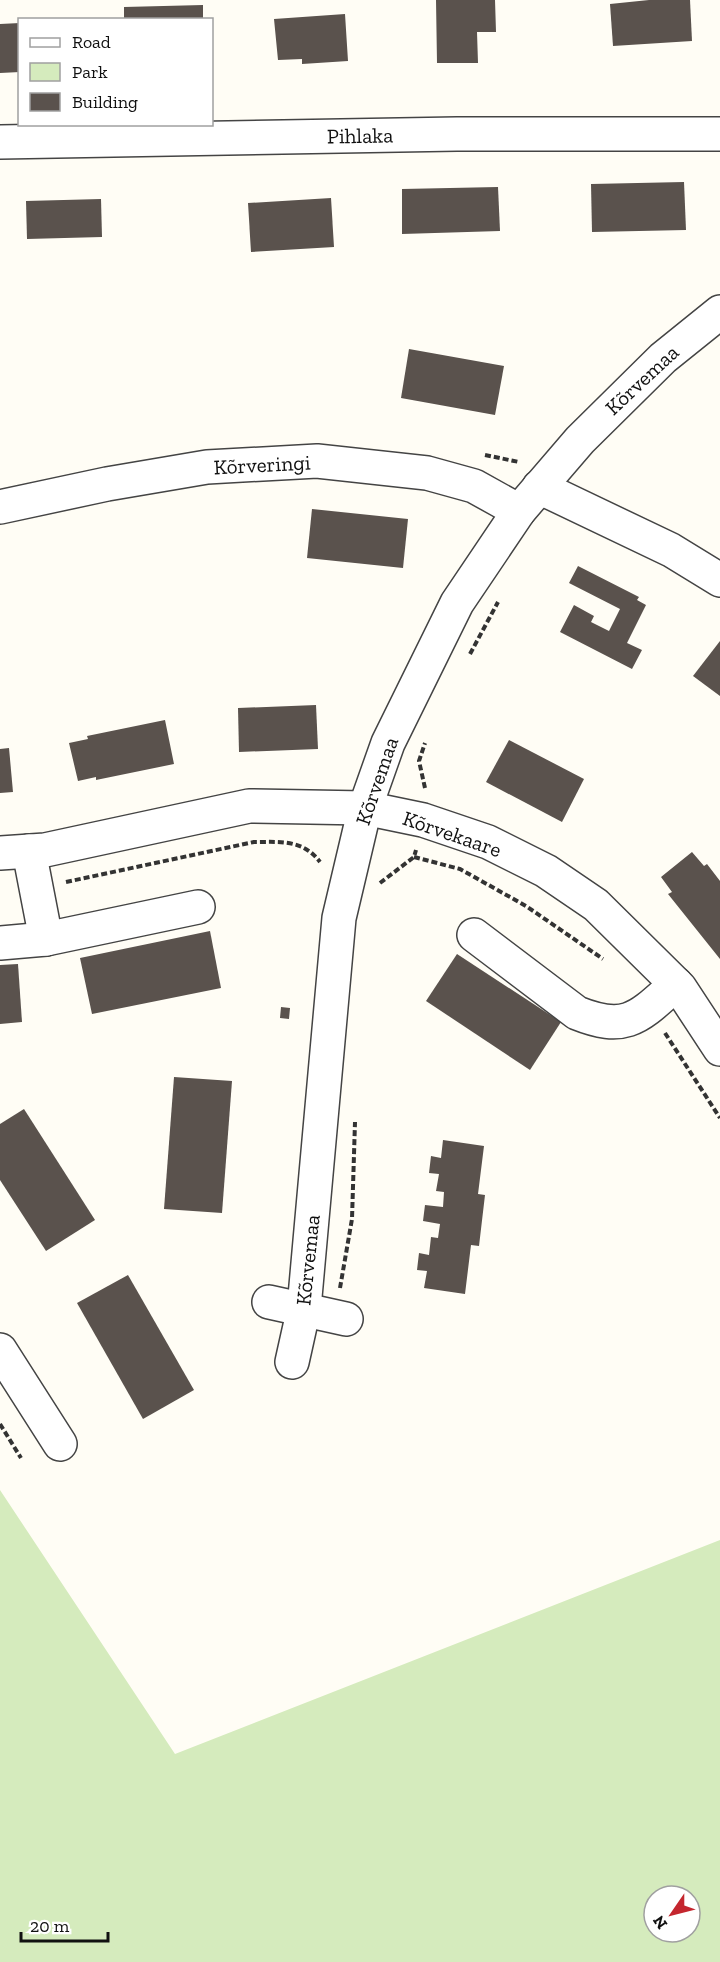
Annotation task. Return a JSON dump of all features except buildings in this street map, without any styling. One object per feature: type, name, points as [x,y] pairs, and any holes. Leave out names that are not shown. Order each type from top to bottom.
[{"type":"street","name":"Pihlaka","points":[[0,142],[457,134],[720,134]]},
{"type":"street","name":"Kõrvemaa","points":[[292,1362],[304,1308],[339,918],[365,808],[388,743],[457,603],[529,499],[580,440],[663,358],[720,312]]},
{"type":"street","name":"Kõrveringi","points":[[0,507],[107,484],[207,467],[317,461],[427,473],[529,499],[671,550],[720,580]]},
{"type":"street","name":"Kõrvekaare","points":[[14,852],[249,806],[365,808],[423,820],[488,842],[546,871],[596,905],[676,984],[720,1048]]},
{"type":"street","points":[[14,852],[36,886],[46,939]]},
{"type":"street","points":[[0,943],[46,939],[198,907]]},
{"type":"street","points":[[474,935],[577,1013],[597,1021],[624,1022],[649,1009],[676,984]]},
{"type":"street","points":[[269,1302],[346,1319]]},
{"type":"street","points":[[0,1350],[60,1444]]},
{"type":"path","points":[[36,886],[254,842],[282,842],[303,845],[312,850],[321,862],[327,881],[346,888]]},
{"type":"path","points":[[414,857],[460,869],[526,906],[610,964]]},
{"type":"path","points":[[649,1009],[720,1118]]},
{"type":"path","points":[[0,1424],[21,1458]]},
{"type":"green space","points":[[0,1490],[175,1754],[720,1540],[720,1962],[0,1962]]}]
